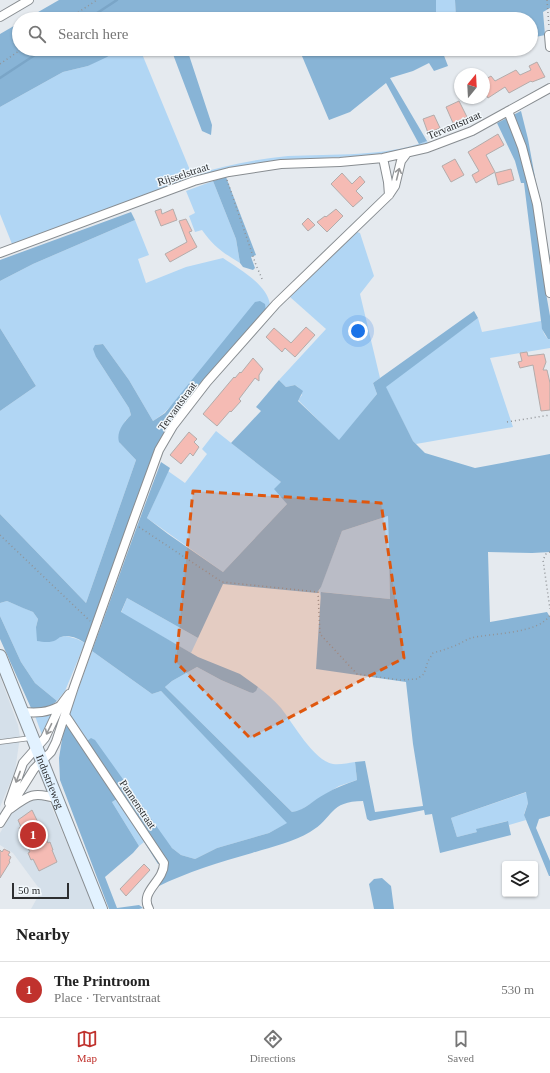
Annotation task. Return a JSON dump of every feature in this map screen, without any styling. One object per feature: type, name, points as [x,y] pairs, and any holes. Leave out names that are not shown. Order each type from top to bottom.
[{"type":"main road","name":"Industrieweg","points":[[0,656],[99,908]]},
{"type":"street","points":[[0,17],[29,0]]},
{"type":"street","points":[[549,35],[550,47]]},
{"type":"street","name":"Tervantstraat","points":[[383,158],[427,148],[472,131],[550,88]]},
{"type":"street","points":[[508,111],[522,147],[537,204],[550,293]]},
{"type":"street","name":"Tervantstraat","points":[[0,823],[34,768],[51,752],[56,742],[74,687],[159,450],[173,426],[189,404],[276,304],[389,195],[395,186],[401,161],[407,153]]},
{"type":"street","points":[[383,158],[389,195]]},
{"type":"street","name":"Rijsselstraat","points":[[0,253],[194,181],[225,173],[281,164],[340,162],[383,158]]},
{"type":"street","name":"Tervantstraat","points":[[6,812],[23,763],[35,742],[45,738],[60,706],[74,687]]},
{"type":"street","points":[[22,712],[50,712],[60,706]]},
{"type":"street","name":"Pannenstraat","points":[[65,715],[164,863],[163,872],[146,897],[146,903],[149,909]]},
{"type":"street","name":"Tervantstraat","points":[[6,812],[25,798],[36,794],[46,795],[57,799]]},
{"type":"lane","points":[[0,742],[35,742]]},
{"type":"path","points":[[78,12],[96,0]]},
{"type":"path","points":[[546,0],[549,35]]},
{"type":"path","points":[[0,64],[12,56]]},
{"type":"path","points":[[225,173],[263,282]]},
{"type":"path","points":[[506,422],[550,415]]},
{"type":"path","points":[[132,524],[222,582],[318,592],[320,634],[357,674],[400,680],[417,679],[424,674],[428,661],[433,653],[469,639],[513,633],[543,623],[550,615]]},
{"type":"path","points":[[0,535],[96,626]]},
{"type":"path","points":[[550,552],[546,554],[543,560],[550,609]]},
{"type":"highlighted area","points":[[193,491],[381,503],[404,658],[250,738],[176,662]]},
{"type":"shaded area","points":[[59,0],[436,0],[436,12],[38,12]]},
{"type":"shaded area","points":[[436,0],[455,0],[456,12],[436,12]]},
{"type":"shaded area","points":[[455,0],[550,0],[550,8],[543,12],[545,35],[538,36],[538,12],[456,12]]},
{"type":"shaded area","points":[[12,27],[12,56],[108,56],[88,66],[63,72],[0,107],[0,34]]},
{"type":"shaded area","points":[[106,56],[143,56],[192,175],[240,163],[276,157],[359,154],[394,150],[427,141],[428,143],[417,148],[375,155],[285,160],[232,168],[12,244],[0,214],[0,107],[63,72],[88,66]]},
{"type":"shaded area","points":[[174,56],[189,56],[212,125],[211,135],[202,131]]},
{"type":"shaded area","points":[[302,56],[444,56],[448,66],[434,71],[429,63],[413,71],[390,78],[427,141],[419,144],[386,83],[350,112],[329,120]]},
{"type":"shaded area","points":[[521,111],[528,139],[550,259],[550,275],[543,276],[550,316],[550,339],[548,339],[542,329],[524,183],[521,183],[515,161],[497,123]]},
{"type":"shaded area","points":[[226,177],[256,255],[251,257],[255,268],[253,270],[243,267],[240,263],[236,239],[213,181]]},
{"type":"shaded area","points":[[213,181],[236,239],[240,263],[219,249],[210,241],[202,230],[195,232],[189,216],[195,213],[186,191]]},
{"type":"shaded area","points":[[131,212],[135,220],[33,264],[0,281],[0,260]]},
{"type":"shaded area","points":[[135,220],[149,255],[138,259],[146,283],[186,267],[223,258],[244,272],[258,284],[268,298],[270,305],[164,413],[153,421],[129,380],[103,344],[95,345],[96,357],[129,408],[131,415],[125,421],[120,443],[136,460],[86,603],[0,514],[0,411],[36,386],[0,328],[0,281],[33,264]]},
{"type":"shaded area","points":[[357,232],[360,233],[374,276],[360,294],[380,378],[373,383],[377,394],[339,441],[298,400],[302,395],[298,387],[295,385],[286,387],[279,380],[326,329],[290,297]]},
{"type":"shaded area","points":[[260,301],[265,304],[266,311],[171,423],[161,439],[85,643],[67,636],[60,637],[52,642],[37,641],[36,627],[38,619],[33,612],[7,601],[0,603],[0,514],[86,603],[136,460],[119,442],[118,438],[121,427],[131,415],[129,408],[96,357],[93,349],[95,345],[103,344],[129,380],[153,421],[165,413],[255,302]]},
{"type":"shaded area","points":[[474,311],[478,318],[386,387],[413,441],[425,453],[475,468],[550,454],[550,552],[488,552],[490,622],[547,612],[550,617],[550,816],[539,819],[536,828],[550,861],[550,876],[524,815],[528,803],[526,792],[451,818],[457,837],[477,832],[476,829],[508,821],[511,835],[440,853],[432,814],[425,815],[424,810],[370,821],[367,819],[363,801],[352,802],[338,807],[318,827],[296,839],[204,868],[157,887],[166,863],[158,864],[117,799],[112,802],[139,846],[105,877],[117,908],[139,905],[143,908],[109,909],[60,780],[59,758],[64,727],[68,726],[82,745],[91,738],[95,740],[172,848],[181,855],[195,859],[217,848],[269,833],[287,823],[161,691],[152,694],[92,651],[161,462],[170,468],[147,518],[223,572],[287,504],[274,489],[281,482],[231,443],[261,411],[256,407],[279,380],[286,387],[295,385],[303,391],[298,401],[339,440],[377,394],[373,383]],"holes":[[[388,516],[390,599],[321,592],[316,669],[406,682],[413,744],[423,806],[375,812],[365,761],[355,762],[357,780],[333,790],[305,807],[292,812],[165,687],[172,681],[197,667],[221,680],[249,692],[253,693],[258,687],[240,674],[198,657],[121,612],[127,598],[198,638],[223,584],[317,593],[321,587],[342,531]]]},
{"type":"shaded area","points":[[478,318],[482,332],[541,321],[546,337],[550,339],[550,348],[490,358],[513,427],[416,444],[413,441],[385,386]]},
{"type":"shaded area","points":[[0,328],[36,386],[0,411]]},
{"type":"shaded area","points":[[216,431],[281,482],[287,504],[223,572],[147,518],[168,471],[185,483],[207,454],[202,449]]},
{"type":"shaded area","points":[[388,516],[390,599],[322,592],[321,597],[319,591],[342,531]]},
{"type":"shaded area","points":[[127,598],[198,638],[191,653],[121,613]]},
{"type":"shaded area","points":[[7,601],[33,612],[38,619],[36,627],[60,637],[66,636],[85,643],[65,691],[57,701],[35,683],[21,662],[0,616],[0,603]]},
{"type":"shaded area","points":[[0,616],[21,662],[35,683],[57,701],[51,705],[42,709],[31,708],[0,639]]},
{"type":"shaded area","points":[[92,651],[152,694],[161,691],[288,823],[269,833],[217,848],[195,859],[181,855],[172,848],[86,742],[69,715]]},
{"type":"shaded area","points":[[197,667],[221,680],[249,692],[257,689],[258,687],[281,708],[304,740],[318,756],[333,764],[355,762],[357,780],[339,786],[299,811],[292,812],[165,687],[172,681]]},
{"type":"shaded area","points":[[0,676],[18,725],[20,737],[15,771],[0,807]]},
{"type":"shaded area","points":[[53,712],[42,735],[35,716],[44,716]]},
{"type":"shaded area","points":[[527,792],[528,803],[524,814],[526,820],[509,825],[507,821],[477,829],[477,832],[457,837],[451,818]]},
{"type":"shaded area","points":[[33,799],[49,801],[95,909],[31,909],[41,891],[13,853],[0,845],[0,833],[12,813],[23,804]]},
{"type":"shaded area","points":[[117,799],[144,842],[139,846],[112,802]]},
{"type":"shaded area","points":[[382,878],[391,886],[394,909],[374,909],[369,884],[374,879]]},
{"type":"building","points":[[537,62],[545,77],[532,82],[531,81],[509,93],[505,87],[490,97],[490,77],[495,81],[516,70],[520,75],[531,70],[529,66]]},
{"type":"building","points":[[454,103],[460,104],[467,117],[453,123],[446,107]]},
{"type":"building","points":[[434,115],[440,128],[428,133],[423,119]]},
{"type":"building","points":[[498,134],[504,145],[486,155],[495,172],[476,183],[472,175],[479,171],[468,152]]},
{"type":"building","points":[[455,159],[464,175],[451,182],[442,166]]},
{"type":"building","points":[[511,169],[514,180],[498,185],[495,173]]},
{"type":"building","points":[[342,173],[352,184],[360,176],[365,182],[356,191],[363,198],[353,207],[331,184]]},
{"type":"building","points":[[161,209],[162,214],[173,209],[177,220],[161,226],[155,211]]},
{"type":"building","points":[[336,209],[343,216],[327,232],[317,222]]},
{"type":"building","points":[[308,218],[315,225],[308,231],[302,224]]},
{"type":"building","points":[[186,219],[192,231],[189,232],[197,247],[170,262],[165,254],[187,242],[179,221]]},
{"type":"building","points":[[306,327],[315,335],[295,357],[285,348],[282,352],[266,337],[274,328],[291,343]]},
{"type":"building","points":[[527,352],[528,356],[544,354],[546,362],[543,370],[547,370],[550,383],[550,410],[541,411],[533,365],[520,368],[518,362],[522,361],[520,353]]},
{"type":"building","points":[[253,358],[263,369],[259,375],[259,381],[255,378],[239,399],[241,401],[217,426],[203,414],[234,377],[235,378],[240,372],[241,373]]},
{"type":"building","points":[[189,432],[197,439],[194,442],[199,447],[193,456],[190,453],[181,464],[170,455]]},
{"type":"building","points":[[32,810],[48,843],[50,842],[57,862],[39,871],[28,853],[30,852],[19,828],[21,827],[18,820]]},
{"type":"building","points":[[4,849],[10,852],[8,855],[11,857],[10,862],[0,878],[0,850],[2,852]]},
{"type":"building","points":[[144,864],[150,870],[126,896],[120,889]]},
{"type":"waterway","points":[[99,12],[117,0]]},
{"type":"waterway","points":[[0,78],[33,56]]},
{"type":"place","name":"The Printroom","points":[[33,835]]}]
